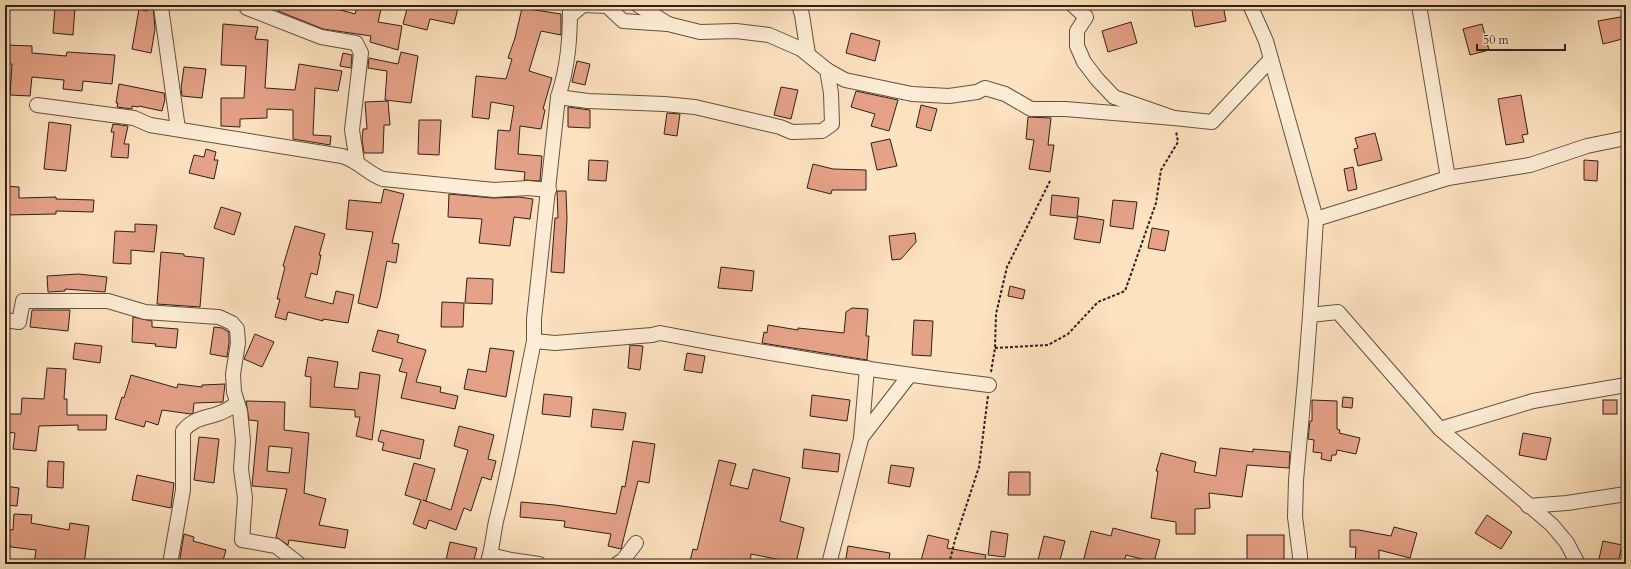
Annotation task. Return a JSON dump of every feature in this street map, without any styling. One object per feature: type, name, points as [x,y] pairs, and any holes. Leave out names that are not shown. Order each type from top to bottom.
[{"type":"street","points":[[247,5],[247,8],[321,37],[356,43],[361,53],[352,130],[357,162]]},
{"type":"street","points":[[539,564],[511,560],[488,559],[504,491],[534,341],[534,319],[550,190],[558,97],[566,67],[570,42],[570,11],[583,5],[607,6],[623,21],[668,24],[700,32],[736,31],[769,35],[801,49],[827,70],[845,80],[912,94],[949,96],[977,92],[985,88],[1005,94],[1032,109],[1065,109],[1212,122],[1271,59]]},
{"type":"street","points":[[638,5],[668,24]]},
{"type":"street","points":[[799,5],[808,54]]},
{"type":"street","points":[[1073,5],[1086,17],[1077,31],[1076,46],[1084,62],[1096,79],[1114,97],[1174,118]]},
{"type":"street","points":[[1250,5],[1266,41],[1316,219],[1310,315],[1296,480],[1295,517],[1300,564]]},
{"type":"street","points":[[1419,5],[1448,178]]},
{"type":"street","points":[[161,7],[178,129]]},
{"type":"street","points":[[558,97],[588,101],[695,106],[780,127],[792,132],[822,131],[832,124],[831,93],[827,70]]},
{"type":"street","points":[[37,105],[134,118],[150,125],[342,156],[357,162],[376,177],[383,179],[494,190],[528,188],[550,190]]},
{"type":"street","points":[[1316,219],[1448,178],[1530,164],[1587,146],[1626,138]]},
{"type":"street","points":[[5,320],[19,322],[23,301],[108,301],[146,312],[219,317],[232,323],[237,329],[238,343],[233,374],[234,392],[240,411],[243,441],[240,469],[245,498],[242,540],[276,546],[299,564]]},
{"type":"street","points":[[1310,315],[1338,312],[1440,429],[1560,534],[1578,564]]},
{"type":"street","points":[[534,341],[555,343],[652,335],[660,333],[754,351],[867,368],[909,376],[989,385]]},
{"type":"street","points":[[829,564],[861,439],[867,368]]},
{"type":"street","points":[[861,439],[909,376]]},
{"type":"street","points":[[1440,429],[1534,402],[1626,385]]},
{"type":"street","points":[[170,564],[183,490],[183,431],[195,420],[221,413],[237,404]]},
{"type":"street","points":[[1528,506],[1567,503],[1626,494]]},
{"type":"street","points":[[616,564],[623,560],[636,543]]},
{"type":"path","points":[[995,348],[1048,345],[1068,334],[1098,302],[1125,291],[1156,203],[1161,170],[1178,142],[1174,118]]},
{"type":"path","points":[[949,564],[955,540],[979,467],[995,348],[996,314],[1007,267],[1050,181]]},
{"type":"building","points":[[148,5],[153,5],[155,29],[151,53],[132,49],[139,9],[147,11]]},
{"type":"building","points":[[280,5],[311,5],[325,9],[326,6],[355,14],[358,5],[382,5],[378,22],[402,26],[398,50],[370,42],[371,36],[323,29],[278,11]]},
{"type":"building","points":[[408,5],[445,5],[458,8],[454,24],[430,19],[427,30],[403,24]]},
{"type":"building","points":[[1191,5],[1223,5],[1226,21],[1195,27]]},
{"type":"building","points":[[55,6],[75,7],[73,35],[53,33]]},
{"type":"building","points":[[522,8],[561,14],[561,35],[541,31],[529,71],[552,78],[543,109],[545,110],[541,129],[520,126],[518,154],[542,156],[540,181],[524,180],[525,172],[495,169],[498,130],[510,131],[514,106],[491,102],[489,119],[472,117],[476,76],[506,79],[512,59],[508,58],[515,38]]},
{"type":"building","points":[[1626,16],[1626,38],[1603,44],[1598,21]]},
{"type":"building","points":[[1131,22],[1137,43],[1108,52],[1102,31]]},
{"type":"building","points":[[223,24],[258,27],[255,39],[268,40],[265,88],[295,90],[299,64],[342,71],[338,91],[315,88],[313,135],[331,136],[330,145],[293,139],[293,110],[267,109],[267,118],[240,119],[240,127],[221,126],[221,98],[244,98],[246,66],[221,65]]},
{"type":"building","points":[[1482,24],[1489,50],[1470,55],[1463,29]]},
{"type":"building","points":[[851,33],[880,41],[875,61],[846,53]]},
{"type":"building","points":[[5,45],[32,46],[32,53],[66,56],[67,52],[115,55],[112,84],[83,81],[82,91],[63,89],[64,80],[32,77],[30,96],[10,95],[12,64],[5,64]]},
{"type":"building","points":[[401,52],[418,56],[411,103],[385,100],[387,71],[368,68],[369,58],[398,64]]},
{"type":"building","points":[[343,53],[352,55],[351,68],[340,66]]},
{"type":"building","points":[[577,61],[590,64],[585,85],[572,82]]},
{"type":"building","points":[[184,67],[206,69],[202,98],[182,96],[181,88]]},
{"type":"building","points":[[119,84],[164,93],[165,99],[162,111],[139,106],[132,106],[132,109],[117,107],[118,103],[116,103]]},
{"type":"building","points":[[781,87],[798,90],[791,119],[774,115]]},
{"type":"building","points":[[856,91],[898,100],[889,131],[871,126],[875,114],[851,107]]},
{"type":"building","points":[[1521,95],[1528,134],[1522,135],[1524,142],[1506,145],[1498,99]]},
{"type":"building","points":[[388,101],[390,125],[384,125],[383,153],[364,153],[362,140],[363,129],[367,129],[365,102]]},
{"type":"building","points":[[921,105],[937,109],[931,131],[916,127]]},
{"type":"building","points":[[568,107],[590,110],[590,128],[568,127]]},
{"type":"building","points":[[667,113],[680,114],[677,136],[664,134]]},
{"type":"building","points":[[1028,117],[1051,118],[1048,145],[1054,145],[1050,172],[1029,169],[1034,140],[1026,139]]},
{"type":"building","points":[[419,120],[441,120],[439,155],[418,154]]},
{"type":"building","points":[[49,122],[71,125],[66,171],[44,169]]},
{"type":"building","points":[[113,124],[128,126],[124,144],[129,144],[128,158],[111,157],[114,132],[111,132]]},
{"type":"building","points":[[1375,133],[1382,160],[1358,166],[1354,149],[1358,148],[1355,138]]},
{"type":"building","points":[[890,139],[897,166],[877,170],[871,143]]},
{"type":"building","points":[[206,149],[216,152],[214,160],[218,160],[214,179],[189,173],[194,155],[204,157]]},
{"type":"building","points":[[589,160],[608,161],[606,181],[588,180]]},
{"type":"building","points":[[1584,160],[1598,161],[1597,181],[1584,180]]},
{"type":"building","points":[[813,164],[833,169],[866,170],[866,190],[832,190],[831,194],[807,188]]},
{"type":"building","points":[[1353,167],[1357,189],[1348,191],[1344,169]]},
{"type":"building","points":[[5,186],[19,187],[19,198],[56,197],[56,199],[94,200],[93,212],[56,211],[56,214],[5,215]]},
{"type":"building","points":[[384,189],[404,194],[392,243],[399,244],[396,263],[387,261],[377,308],[358,303],[373,232],[346,229],[349,200],[381,203]]},
{"type":"building","points":[[557,191],[566,191],[567,219],[564,273],[551,272],[555,218],[558,218]]},
{"type":"building","points":[[449,194],[493,198],[519,197],[533,199],[530,219],[514,217],[510,246],[479,243],[482,219],[448,217]]},
{"type":"building","points":[[1052,195],[1079,198],[1077,218],[1050,215]]},
{"type":"building","points":[[1113,200],[1137,202],[1133,229],[1110,226]]},
{"type":"building","points":[[221,207],[241,213],[234,235],[214,228]]},
{"type":"building","points":[[1078,216],[1104,220],[1100,243],[1074,239]]},
{"type":"building","points":[[135,224],[157,225],[154,252],[131,250],[131,264],[113,263],[115,231],[135,232]]},
{"type":"building","points":[[295,226],[325,234],[319,255],[321,255],[317,275],[311,273],[305,297],[333,304],[336,291],[354,295],[348,323],[323,319],[323,321],[288,312],[286,320],[275,317],[280,299],[277,299],[285,267],[283,266]]},
{"type":"building","points":[[1152,228],[1169,231],[1165,251],[1148,248]]},
{"type":"building","points":[[915,233],[916,242],[901,259],[892,260],[889,236]]},
{"type":"building","points":[[161,252],[204,258],[200,307],[157,304]]},
{"type":"building","points":[[721,267],[754,271],[752,291],[718,288]]},
{"type":"building","points":[[78,274],[107,277],[105,292],[65,289],[65,291],[48,292],[47,276]]},
{"type":"building","points":[[467,278],[493,279],[492,304],[465,303]]},
{"type":"building","points":[[1010,286],[1025,290],[1023,299],[1008,296]]},
{"type":"building","points":[[442,302],[464,303],[463,327],[441,327]]},
{"type":"building","points":[[852,308],[868,309],[866,336],[869,336],[867,360],[762,343],[764,332],[767,333],[768,325],[798,330],[798,328],[844,333],[846,312]]},
{"type":"building","points":[[32,310],[70,310],[68,331],[30,327]]},
{"type":"building","points":[[133,317],[152,321],[152,327],[178,329],[176,348],[155,346],[156,344],[132,342]]},
{"type":"building","points":[[914,320],[933,321],[931,356],[912,355]]},
{"type":"building","points":[[214,327],[222,328],[229,332],[227,357],[210,354]]},
{"type":"building","points":[[378,330],[399,335],[397,342],[426,350],[416,382],[441,387],[440,392],[458,396],[455,409],[401,398],[407,373],[399,371],[403,359],[372,351]]},
{"type":"building","points":[[255,334],[274,342],[262,367],[244,359]]},
{"type":"building","points":[[75,343],[102,346],[100,363],[73,359]]},
{"type":"building","points":[[630,345],[643,346],[640,370],[628,368]]},
{"type":"building","points":[[490,348],[514,351],[506,397],[464,389],[468,369],[486,372]]},
{"type":"building","points":[[687,353],[705,356],[702,373],[684,370]]},
{"type":"building","points":[[308,357],[338,362],[334,387],[358,389],[360,372],[380,375],[372,440],[356,436],[360,417],[355,417],[355,410],[310,407],[311,377],[305,376]]},
{"type":"building","points":[[47,368],[66,369],[64,399],[67,399],[67,415],[107,415],[106,430],[78,430],[78,425],[39,426],[36,451],[13,449],[15,433],[5,432],[5,414],[21,414],[22,398],[44,399]]},
{"type":"building","points":[[131,375],[177,388],[178,384],[202,387],[202,385],[225,384],[223,402],[194,403],[193,413],[191,414],[162,410],[158,425],[146,421],[144,427],[115,419],[122,397],[124,398]]},
{"type":"building","points":[[544,394],[572,397],[570,417],[542,414]]},
{"type":"building","points":[[812,395],[850,400],[847,421],[810,416]]},
{"type":"building","points":[[1343,397],[1353,398],[1352,408],[1342,407]]},
{"type":"building","points":[[1312,400],[1337,401],[1337,429],[1340,430],[1339,433],[1360,438],[1356,454],[1337,450],[1336,455],[1332,455],[1331,461],[1321,459],[1322,453],[1313,452],[1314,440],[1308,439],[1310,421],[1312,421]]},
{"type":"building","points":[[1603,400],[1617,400],[1617,414],[1603,414]]},
{"type":"building","points":[[246,401],[285,402],[284,430],[309,433],[304,493],[326,499],[319,525],[348,530],[345,548],[289,540],[288,545],[276,537],[287,489],[252,486],[258,421],[249,420]],"holes":[[[269,446],[292,448],[289,473],[267,471]]]},
{"type":"building","points":[[593,409],[626,413],[623,430],[591,427]]},
{"type":"building","points":[[459,426],[494,435],[488,459],[496,461],[491,480],[482,477],[471,511],[464,508],[456,530],[429,520],[426,529],[413,524],[421,500],[405,495],[414,463],[435,469],[426,501],[423,500],[451,510],[468,450],[454,446]]},
{"type":"building","points":[[381,430],[424,440],[420,459],[382,450],[384,443],[378,441]]},
{"type":"building","points":[[1523,433],[1551,438],[1546,460],[1519,455]]},
{"type":"building","points":[[199,437],[219,439],[214,483],[194,480]]},
{"type":"building","points":[[633,441],[655,444],[649,483],[638,481],[621,549],[608,546],[611,534],[564,527],[565,521],[520,517],[521,502],[555,505],[616,514],[622,486],[625,487]]},
{"type":"building","points":[[1220,448],[1253,452],[1253,449],[1290,452],[1289,468],[1247,465],[1242,497],[1209,493],[1210,508],[1195,509],[1195,534],[1176,534],[1176,522],[1151,518],[1158,471],[1156,471],[1161,453],[1196,462],[1194,472],[1216,476]]},
{"type":"building","points":[[804,449],[840,454],[838,472],[802,468]]},
{"type":"building","points":[[719,460],[736,464],[730,485],[748,489],[753,469],[790,478],[780,521],[804,528],[796,563],[751,554],[750,564],[704,564],[690,561],[693,549],[697,550]]},
{"type":"building","points":[[48,461],[64,462],[63,488],[47,487]]},
{"type":"building","points":[[891,465],[914,468],[910,487],[888,483]]},
{"type":"building","points":[[1009,472],[1030,472],[1030,495],[1008,495]]},
{"type":"building","points":[[137,475],[174,483],[171,508],[132,500]]},
{"type":"building","points":[[5,486],[19,488],[17,506],[5,505]]},
{"type":"building","points":[[14,514],[32,515],[31,523],[69,530],[70,523],[89,526],[84,564],[34,564],[36,550],[5,545],[5,529],[13,530]]},
{"type":"building","points":[[1487,515],[1512,532],[1501,549],[1475,533]]},
{"type":"building","points":[[1394,527],[1417,533],[1410,558],[1379,550],[1379,564],[1355,564],[1356,547],[1350,547],[1350,530],[1359,530],[1391,536]]},
{"type":"building","points":[[1113,528],[1160,540],[1154,562],[1126,555],[1123,564],[1090,564],[1083,562],[1091,531],[1111,536]]},
{"type":"building","points":[[991,531],[1008,534],[1005,557],[988,555]]},
{"type":"building","points":[[184,534],[194,537],[193,541],[226,550],[222,564],[179,564]]},
{"type":"building","points":[[928,535],[949,540],[947,548],[986,555],[984,564],[920,564]]},
{"type":"building","points":[[1247,535],[1284,535],[1284,563],[1247,563]]},
{"type":"building","points":[[1044,536],[1065,541],[1059,564],[1037,564]]},
{"type":"building","points":[[1603,541],[1622,545],[1618,563],[1599,559]]},
{"type":"building","points":[[450,542],[477,548],[473,564],[464,564],[446,560]]},
{"type":"building","points":[[848,546],[890,553],[888,564],[845,564]]}]
